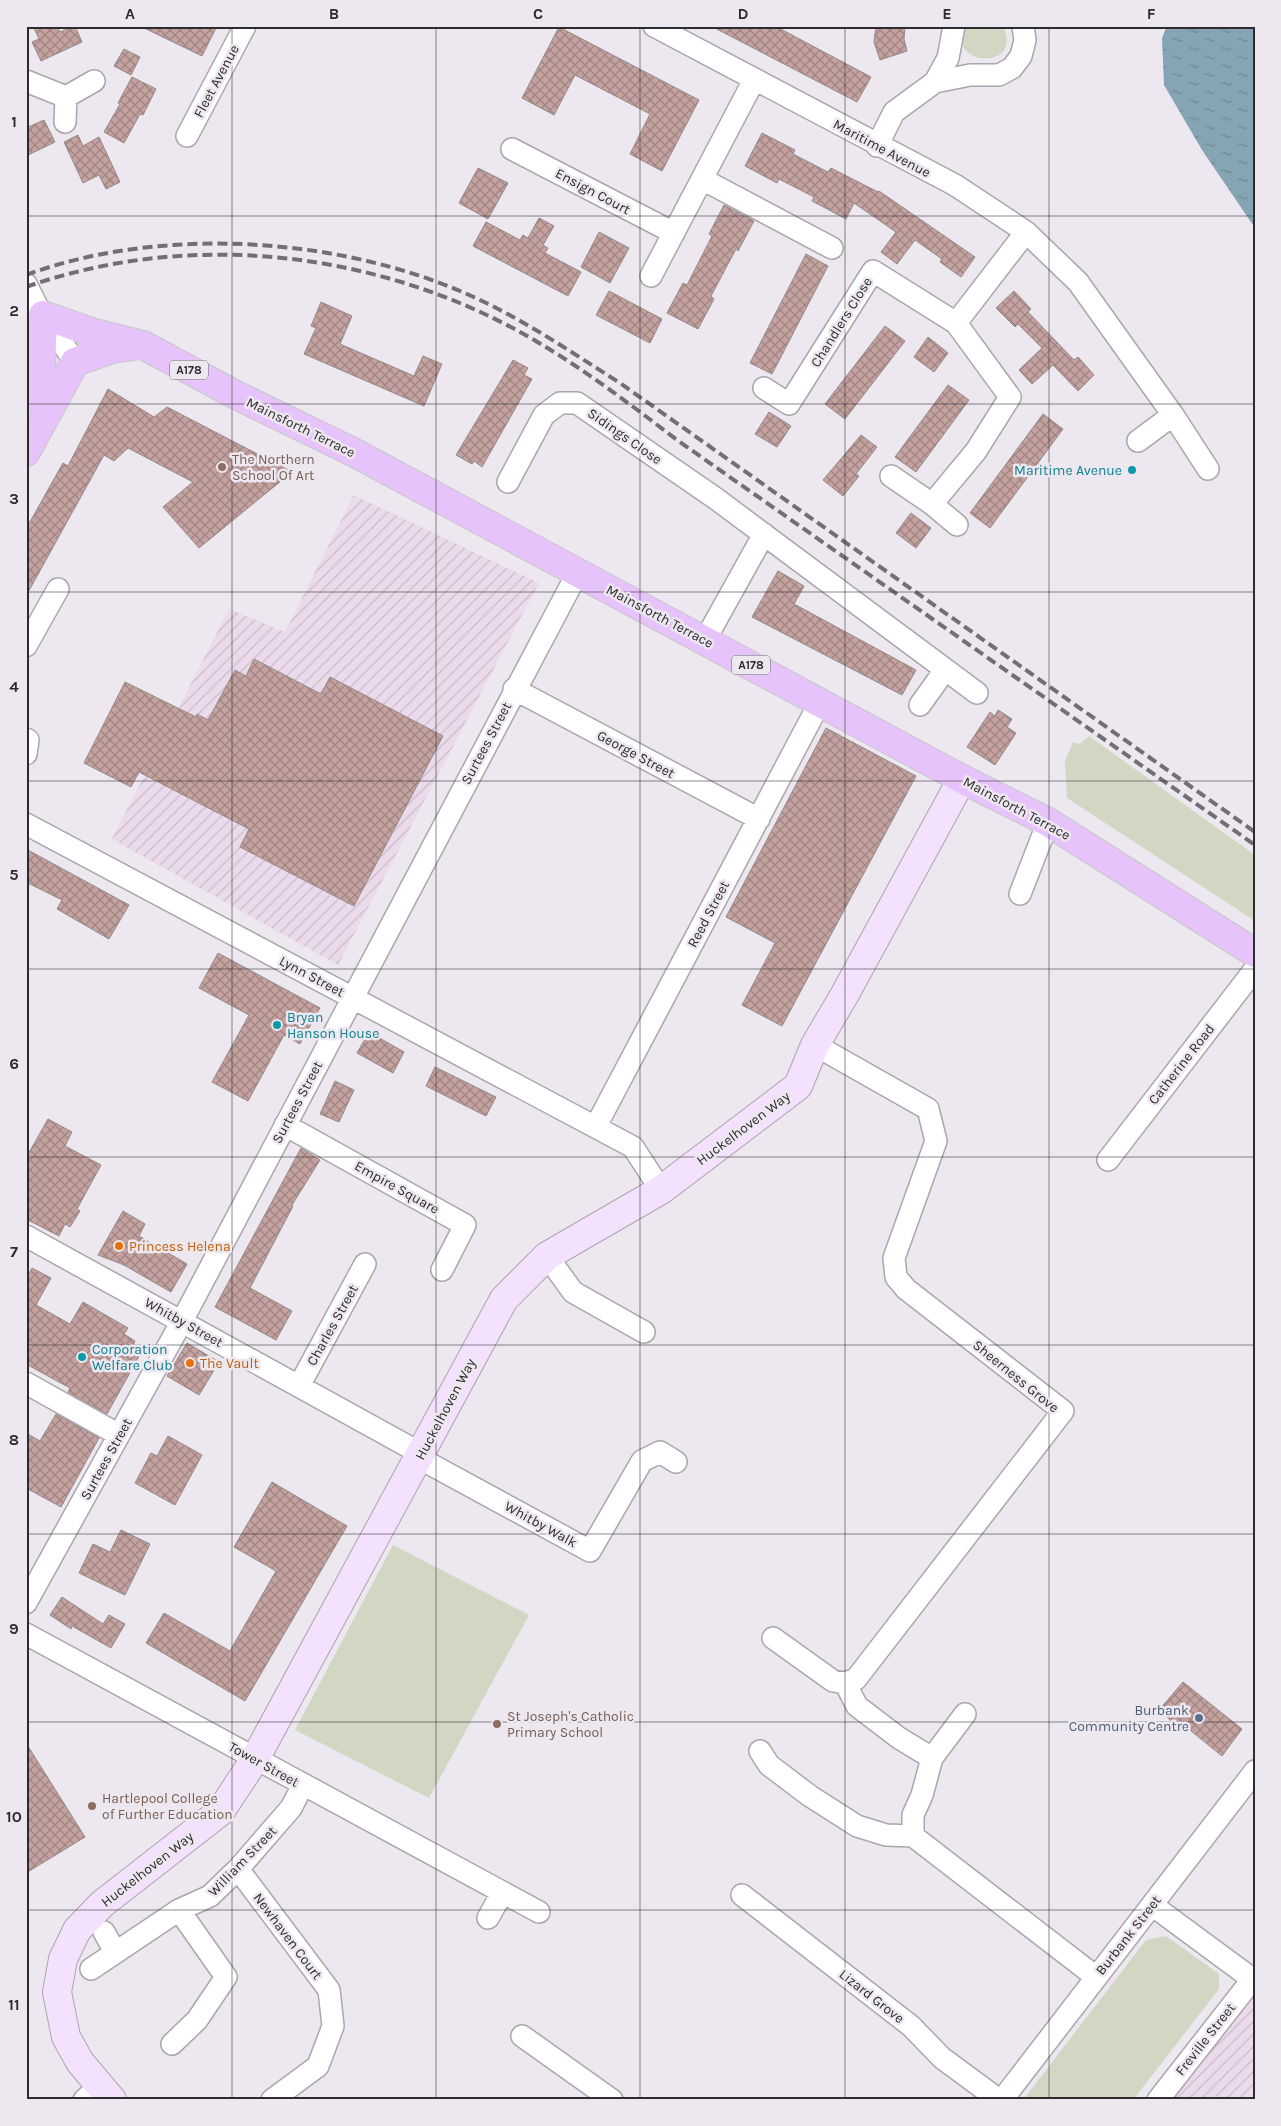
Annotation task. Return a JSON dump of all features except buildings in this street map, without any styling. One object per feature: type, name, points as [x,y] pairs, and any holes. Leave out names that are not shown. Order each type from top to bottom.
[{"type":"main road","name":"Mainsforth Terrace","points":[[43,315],[91,332],[143,345],[236,396],[355,453],[962,779],[1048,822],[1255,953]]},
{"type":"main road","points":[[43,315],[38,395],[47,412]]},
{"type":"main road","points":[[26,452],[75,362],[112,349],[143,345]]},
{"type":"street","name":"Fleet Avenue","points":[[188,136],[245,26]]},
{"type":"street","name":"Maritime Avenue","points":[[654,26],[877,146],[955,185],[1026,232],[1078,282],[1173,415],[1208,469]]},
{"type":"street","points":[[935,82],[948,58],[954,26]]},
{"type":"street","points":[[877,146],[894,112],[935,82],[970,75],[999,75],[1012,68],[1021,56],[1025,40],[1023,26]]},
{"type":"street","points":[[651,276],[754,80]]},
{"type":"street","points":[[26,81],[66,96],[94,81]]},
{"type":"street","points":[[65,122],[66,96]]},
{"type":"street","name":"Ensign Court","points":[[512,149],[674,233]]},
{"type":"street","points":[[702,179],[832,248]]},
{"type":"street","points":[[956,323],[1026,232]]},
{"type":"street","name":"Chandlers Close","points":[[764,388],[789,404],[873,271],[956,323],[1010,398],[976,451],[932,504]]},
{"type":"street","points":[[26,284],[43,315],[75,362]]},
{"type":"street","name":"Sidings Close","points":[[508,482],[544,416],[560,403],[577,403],[764,534],[976,693]]},
{"type":"street","points":[[1138,440],[1173,415]]},
{"type":"street","points":[[891,476],[932,504],[957,525]]},
{"type":"street","points":[[705,640],[764,534]]},
{"type":"street","name":"Surtees Street","points":[[26,1603],[182,1321],[514,689],[578,572]]},
{"type":"street","points":[[26,646],[58,589]]},
{"type":"street","points":[[920,704],[945,670]]},
{"type":"street","name":"George Street","points":[[514,689],[759,819]]},
{"type":"street","name":"Reed Street","points":[[596,1126],[820,702]]},
{"type":"street","points":[[26,739],[28,740],[26,754]]},
{"type":"street","name":"Huckelhoven Way","points":[[99,2095],[66,2037],[57,1992],[63,1959],[76,1930],[102,1904],[220,1812],[255,1759],[504,1299],[547,1256],[661,1190],[798,1086],[815,1045],[845,994],[962,779]]},
{"type":"street","points":[[1020,894],[1048,822]]},
{"type":"street","name":"Lynn Street","points":[[26,824],[633,1147],[661,1190]]},
{"type":"street","name":"Catherine Road","points":[[1108,1160],[1255,969]]},
{"type":"street","name":"Sheerness Grove","points":[[815,1045],[928,1109],[936,1140],[894,1258],[896,1277],[906,1289],[1063,1411],[856,1679],[845,1683]]},
{"type":"street","name":"Empire Square","points":[[285,1125],[465,1225],[442,1270]]},
{"type":"street","name":"Whitby Street","points":[[26,1236],[299,1386],[420,1455]]},
{"type":"street","points":[[547,1256],[573,1292],[644,1332]]},
{"type":"street","name":"Charles Street","points":[[299,1386],[365,1264]]},
{"type":"street","points":[[26,1383],[118,1435]]},
{"type":"street","name":"Whitby Walk","points":[[420,1455],[590,1551],[642,1461],[660,1452],[676,1462]]},
{"type":"street","name":"Tower Street","points":[[26,1634],[539,1912]]},
{"type":"street","points":[[773,1638],[833,1680],[845,1683],[856,1706],[899,1738],[932,1758]]},
{"type":"street","points":[[913,1836],[913,1815],[922,1795],[932,1758],[964,1714]]},
{"type":"street","points":[[760,1751],[769,1765],[857,1826],[886,1835],[913,1836],[1096,1977]]},
{"type":"street","name":"Burbank Street","points":[[1000,2100],[1255,1771]]},
{"type":"street","name":"William Street","points":[[91,1968],[179,1910],[210,1896],[238,1869],[291,1808],[303,1785]]},
{"type":"street","name":"Newhaven Court","points":[[238,1869],[329,1990],[333,2026],[318,2066],[272,2100]]},
{"type":"street","points":[[488,1918],[502,1893]]},
{"type":"street","name":"Lizard Grove","points":[[742,1896],[911,2026],[942,2058],[1000,2100]]},
{"type":"street","points":[[1152,1905],[1254,1979]]},
{"type":"street","points":[[172,2044],[197,2020],[226,1977],[179,1910]]},
{"type":"street","points":[[104,1932],[115,1952]]},
{"type":"street","name":"Freville Street","points":[[1158,2100],[1254,1979]]},
{"type":"street","points":[[522,2036],[612,2100]]},
{"type":"shaded area","points":[[354,495],[539,583],[338,965],[112,839],[229,609],[285,632]]},
{"type":"shaded area","points":[[1255,1987],[1255,2100],[1165,2100]]},
{"type":"green space","points":[[966,26],[1003,26],[1007,41],[1003,51],[995,57],[973,56],[965,49],[962,39]]},
{"type":"green space","points":[[1089,736],[1255,855],[1255,921],[1067,798],[1065,761],[1073,742],[1080,744]]},
{"type":"green space","points":[[393,1545],[529,1615],[429,1798],[295,1730]]},
{"type":"green space","points":[[1166,1936],[1219,1974],[1219,1989],[1133,2100],[1023,2100],[1146,1940]]},
{"type":"water","points":[[1167,26],[1255,26],[1255,228],[1202,150],[1164,85],[1162,38]]},
{"type":"railway","points":[[26,275],[80,259],[137,249],[195,244],[255,245],[315,251],[373,262],[428,279],[480,300],[534,329],[620,383],[1255,832]]},
{"type":"railway","points":[[26,287],[85,270],[146,259],[208,255],[269,257],[330,265],[390,279],[449,299],[505,324],[528,336],[594,378],[677,440],[1255,845]]},
{"type":"place","name":"The Northern School Of Art","points":[[222,467]]},
{"type":"place","name":"Maritime Avenue","points":[[1132,470]]},
{"type":"place","name":"Bryan Hanson House","points":[[277,1025]]},
{"type":"place","name":"Princess Helena","points":[[119,1246]]},
{"type":"place","name":"Corporation Welfare Club","points":[[82,1357]]},
{"type":"place","name":"The Vault","points":[[190,1363]]},
{"type":"place","name":"Burbank Community Centre","points":[[1199,1718]]},
{"type":"place","name":"St Joseph's Catholic Primary School","points":[[497,1724]]},
{"type":"place","name":"Hartlepool College of Further Education","points":[[92,1806]]}]
